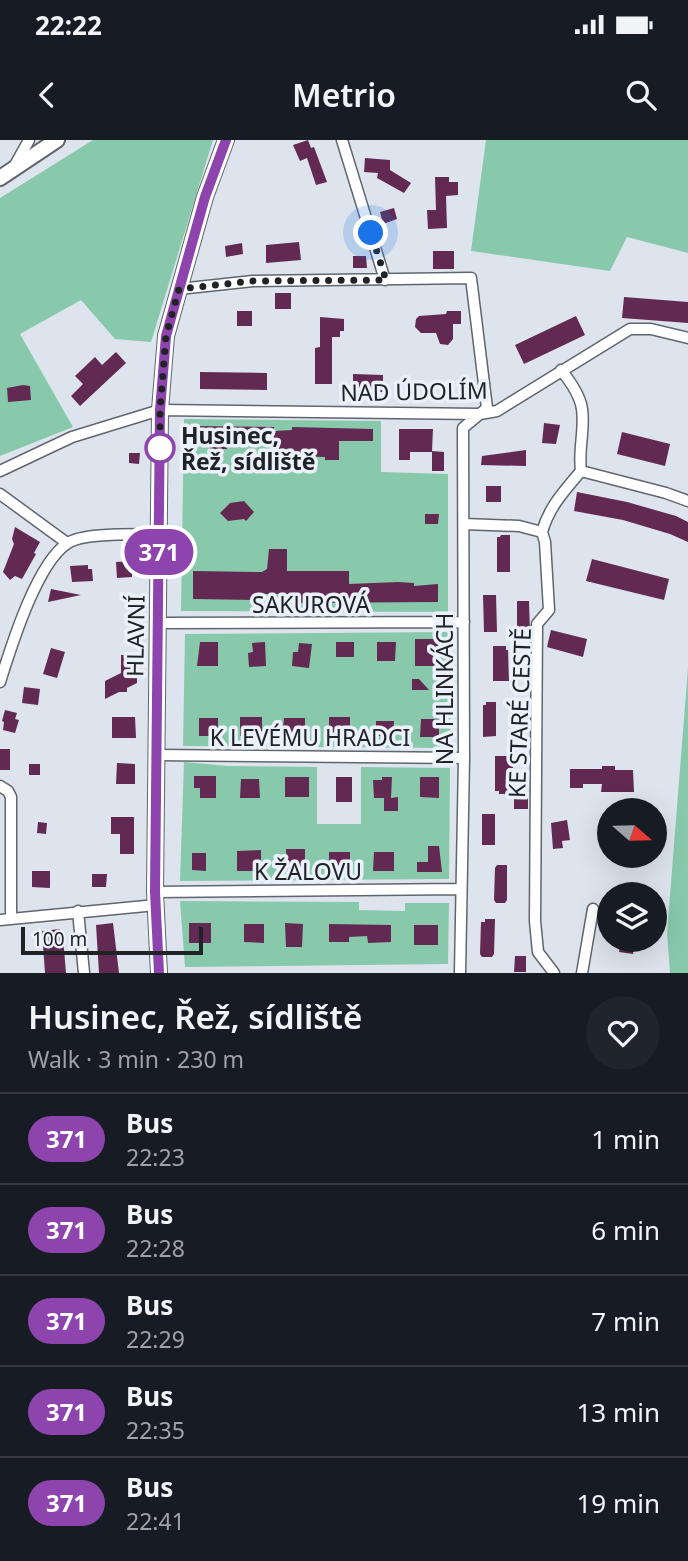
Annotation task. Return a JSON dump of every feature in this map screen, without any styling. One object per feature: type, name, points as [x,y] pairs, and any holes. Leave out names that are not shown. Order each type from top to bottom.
[{"type":"street","points":[[6,174],[29,140]]},
{"type":"street","points":[[6,174],[57,140]]},
{"type":"street","name":"HLAVNÍ","points":[[159,973],[155,899],[160,410],[166,336],[205,197],[226,140]]},
{"type":"street","points":[[342,140],[386,280]]},
{"type":"street","points":[[179,289],[253,281],[471,278],[487,408],[480,414]]},
{"type":"street","name":"NAD ÚDOLÍM","points":[[0,471],[72,437],[160,410],[480,414],[497,411],[630,329],[650,329],[688,338]]},
{"type":"street","points":[[464,524],[519,526],[542,533],[554,502],[581,471],[579,456],[582,408],[561,370]]},
{"type":"street","name":"NA HLINKÁCH","points":[[460,973],[464,758],[463,428],[480,414]]},
{"type":"street","points":[[581,471],[688,500]]},
{"type":"street","points":[[0,494],[67,543]]},
{"type":"street","name":"KE STARÉ CESTĚ","points":[[542,533],[547,553],[549,610],[537,624],[535,921],[538,952],[554,973]]},
{"type":"street","points":[[0,682],[39,579],[67,543],[99,536],[159,534]]},
{"type":"street","name":"SAKUROVÁ","points":[[158,623],[464,622]]},
{"type":"street","name":"K LEVÉMU HRADCI","points":[[156,755],[464,758]]},
{"type":"street","points":[[0,786],[8,791],[10,797],[11,918]]},
{"type":"street","name":"K ŽALOVU","points":[[0,920],[155,899],[461,889]]},
{"type":"street","points":[[582,973],[593,909]]},
{"type":"street","points":[[78,911],[84,973]]},
{"type":"green space","points":[[93,140],[213,140],[151,342],[115,339],[81,300],[20,334],[73,427],[0,456],[0,198]]},
{"type":"green space","points":[[486,140],[688,140],[688,253],[627,237],[610,271],[471,251]]},
{"type":"green space","points":[[184,419],[381,421],[381,472],[448,474],[448,612],[181,611]]},
{"type":"green space","points":[[451,632],[450,748],[183,746],[185,634]]},
{"type":"green space","points":[[688,668],[688,973],[670,973],[667,933]]},
{"type":"green space","points":[[184,762],[228,766],[317,767],[317,824],[361,824],[361,767],[450,768],[449,879],[180,881]]},
{"type":"green space","points":[[180,901],[359,902],[359,910],[405,911],[405,903],[449,903],[448,964],[185,967]]},
{"type":"building","points":[[308,140],[311,148],[314,147],[327,182],[316,185],[307,158],[300,161],[293,145]]},
{"type":"building","points":[[365,158],[390,160],[390,170],[411,183],[404,193],[377,178],[378,173],[364,172]]},
{"type":"building","points":[[435,177],[449,177],[449,182],[458,182],[458,195],[446,196],[447,228],[428,229],[427,210],[436,210]]},
{"type":"building","points":[[394,208],[397,219],[383,224],[380,212]]},
{"type":"building","points":[[299,242],[301,260],[266,263],[266,245]]},
{"type":"building","points":[[242,243],[243,254],[226,257],[225,246]]},
{"type":"building","points":[[433,251],[454,251],[454,269],[433,269]]},
{"type":"building","points":[[353,256],[366,256],[367,268],[353,268]]},
{"type":"building","points":[[275,293],[291,293],[291,309],[275,309]]},
{"type":"building","points":[[624,297],[688,302],[688,323],[622,318]]},
{"type":"building","points":[[237,311],[252,311],[252,326],[237,326]]},
{"type":"building","points":[[447,311],[461,311],[461,324],[453,324],[453,339],[448,345],[440,344],[436,333],[421,333],[415,327],[419,316],[446,314]]},
{"type":"building","points":[[576,316],[585,335],[524,364],[515,345]]},
{"type":"building","points":[[320,317],[344,319],[344,331],[340,331],[340,337],[332,337],[332,384],[315,384],[315,348],[320,347]]},
{"type":"building","points":[[116,352],[126,363],[80,406],[71,396],[83,384],[75,376],[95,357],[102,365]]},
{"type":"building","points":[[200,372],[267,373],[267,390],[200,389]]},
{"type":"building","points":[[353,374],[383,375],[383,392],[353,392]]},
{"type":"building","points":[[30,386],[31,400],[8,402],[7,388]]},
{"type":"building","points":[[544,423],[560,425],[556,444],[542,443]]},
{"type":"building","points":[[193,426],[274,427],[274,431],[292,430],[292,427],[373,429],[373,441],[339,441],[339,460],[290,456],[290,461],[274,461],[275,440],[227,439],[227,449],[210,449],[210,438],[192,438]]},
{"type":"building","points":[[399,429],[433,429],[432,451],[444,452],[444,471],[432,471],[432,452],[410,452],[410,460],[399,460]]},
{"type":"building","points":[[622,432],[670,444],[665,466],[617,454]]},
{"type":"building","points":[[526,450],[526,466],[481,465],[482,456]]},
{"type":"building","points":[[129,453],[140,453],[139,464],[129,463]]},
{"type":"building","points":[[486,486],[501,486],[501,502],[486,502]]},
{"type":"building","points":[[577,492],[676,516],[688,522],[688,542],[623,520],[574,511]]},
{"type":"building","points":[[244,501],[254,512],[246,521],[228,521],[220,513],[230,503]]},
{"type":"building","points":[[425,514],[439,514],[438,524],[425,524]]},
{"type":"building","points":[[15,527],[40,542],[22,579],[15,576],[10,580],[3,572],[14,544],[12,539]]},
{"type":"building","points":[[510,535],[510,572],[497,572],[497,537]]},
{"type":"building","points":[[269,549],[287,549],[287,571],[349,571],[349,584],[438,584],[438,602],[293,603],[293,594],[263,594],[263,600],[193,599],[193,571],[262,572],[267,569]]},
{"type":"building","points":[[592,559],[669,579],[664,600],[586,581]]},
{"type":"building","points":[[132,561],[132,577],[117,578],[116,562]]},
{"type":"building","points":[[88,565],[88,569],[92,569],[93,581],[72,582],[70,566]]},
{"type":"building","points":[[51,589],[81,595],[48,602]]},
{"type":"building","points":[[483,595],[496,595],[497,632],[484,632]]},
{"type":"building","points":[[517,601],[529,601],[530,632],[517,632]]},
{"type":"building","points":[[551,630],[587,639],[583,657],[547,647]]},
{"type":"building","points":[[415,639],[438,639],[438,666],[415,666]]},
{"type":"building","points":[[200,642],[218,642],[218,666],[197,666]]},
{"type":"building","points":[[265,642],[266,666],[249,667],[248,653],[253,652],[252,643]]},
{"type":"building","points":[[336,642],[354,642],[354,657],[336,657]]},
{"type":"building","points":[[377,642],[396,642],[395,661],[377,661]]},
{"type":"building","points":[[299,643],[312,644],[309,668],[292,666],[293,652],[298,652]]},
{"type":"building","points":[[493,646],[506,646],[508,650],[509,681],[493,681]]},
{"type":"building","points":[[51,648],[65,652],[57,678],[43,674]]},
{"type":"building","points":[[121,655],[137,655],[137,683],[127,688],[127,692],[119,692],[105,699],[105,681],[121,673]]},
{"type":"building","points":[[412,679],[419,679],[429,690],[412,690]]},
{"type":"building","points":[[24,687],[40,689],[38,705],[22,703]]},
{"type":"building","points":[[486,702],[496,702],[496,736],[483,737],[483,705],[486,705]]},
{"type":"building","points":[[5,710],[17,713],[15,719],[19,720],[15,733],[3,730]]},
{"type":"building","points":[[112,717],[135,717],[136,738],[112,738]]},
{"type":"building","points":[[240,717],[262,717],[262,736],[240,736]]},
{"type":"building","points":[[329,717],[350,717],[350,736],[329,736]]},
{"type":"building","points":[[199,718],[218,718],[218,736],[199,736]]},
{"type":"building","points":[[284,718],[305,718],[305,737],[282,737]]},
{"type":"building","points":[[421,719],[439,719],[439,737],[420,737]]},
{"type":"building","points":[[376,721],[394,721],[393,736],[376,736]]},
{"type":"building","points":[[0,749],[10,749],[10,770],[0,770]]},
{"type":"building","points":[[495,756],[514,756],[513,768],[508,768],[509,794],[495,791]]},
{"type":"building","points":[[117,763],[135,764],[135,784],[116,784]]},
{"type":"building","points":[[29,764],[40,764],[40,775],[29,775]]},
{"type":"building","points":[[602,766],[615,766],[615,770],[633,770],[634,792],[601,792],[602,784],[583,784],[583,788],[570,788],[570,769],[602,769]]},
{"type":"building","points":[[194,776],[216,776],[216,798],[200,798],[200,788],[194,788]]},
{"type":"building","points":[[285,777],[309,777],[309,797],[285,797]]},
{"type":"building","points":[[336,777],[352,777],[352,802],[336,802]]},
{"type":"building","points":[[382,777],[392,777],[391,798],[398,797],[398,811],[384,811],[384,798],[374,798],[373,780],[382,780]]},
{"type":"building","points":[[420,777],[439,777],[439,798],[420,797]]},
{"type":"building","points":[[241,779],[259,779],[260,798],[240,798]]},
{"type":"building","points":[[514,794],[528,794],[528,809],[514,809]]},
{"type":"building","points":[[482,814],[495,814],[495,845],[482,845]]},
{"type":"building","points":[[111,817],[134,817],[134,854],[120,854],[120,834],[111,834]]},
{"type":"building","points":[[567,820],[570,840],[562,841],[563,848],[553,849],[551,823]]},
{"type":"building","points":[[38,822],[47,823],[46,834],[37,833]]},
{"type":"building","points":[[428,846],[439,846],[442,872],[417,872],[417,862],[428,862]]},
{"type":"building","points":[[286,849],[305,849],[305,870],[287,871]]},
{"type":"building","points":[[261,850],[261,871],[237,871],[237,851]]},
{"type":"building","points":[[329,852],[350,852],[350,871],[329,871]]},
{"type":"building","points":[[374,852],[394,852],[394,871],[373,871]]},
{"type":"building","points":[[192,853],[206,853],[206,871],[192,870]]},
{"type":"building","points":[[497,865],[507,865],[505,903],[496,903],[494,900]]},
{"type":"building","points":[[32,871],[50,871],[50,888],[32,887]]},
{"type":"building","points":[[92,874],[107,874],[106,887],[92,887]]},
{"type":"building","points":[[485,919],[495,919],[492,957],[482,957],[480,954],[481,922],[485,922]]},
{"type":"building","points":[[113,923],[119,973],[99,973],[96,925]]},
{"type":"building","points":[[189,923],[211,923],[211,943],[189,943]]},
{"type":"building","points":[[285,923],[303,924],[302,947],[286,947]]},
{"type":"building","points":[[244,924],[264,924],[264,943],[244,942]]},
{"type":"building","points":[[329,924],[391,925],[391,942],[368,943],[367,936],[349,937],[349,942],[329,942]]},
{"type":"building","points":[[414,925],[438,925],[438,945],[414,945]]},
{"type":"building","points":[[60,929],[66,973],[45,973],[42,931]]},
{"type":"building","points":[[515,956],[526,956],[526,972],[514,972]]},
{"type":"bus line","name":"371","points":[[159,973],[155,892],[160,410],[166,336],[205,197],[226,140]]},
{"type":"place","name":"Husinec, Řež, sídliště","points":[[160,448]]},
{"type":"route","points":[[160,448],[166,336],[179,289],[253,281],[386,280],[371,233]]}]
